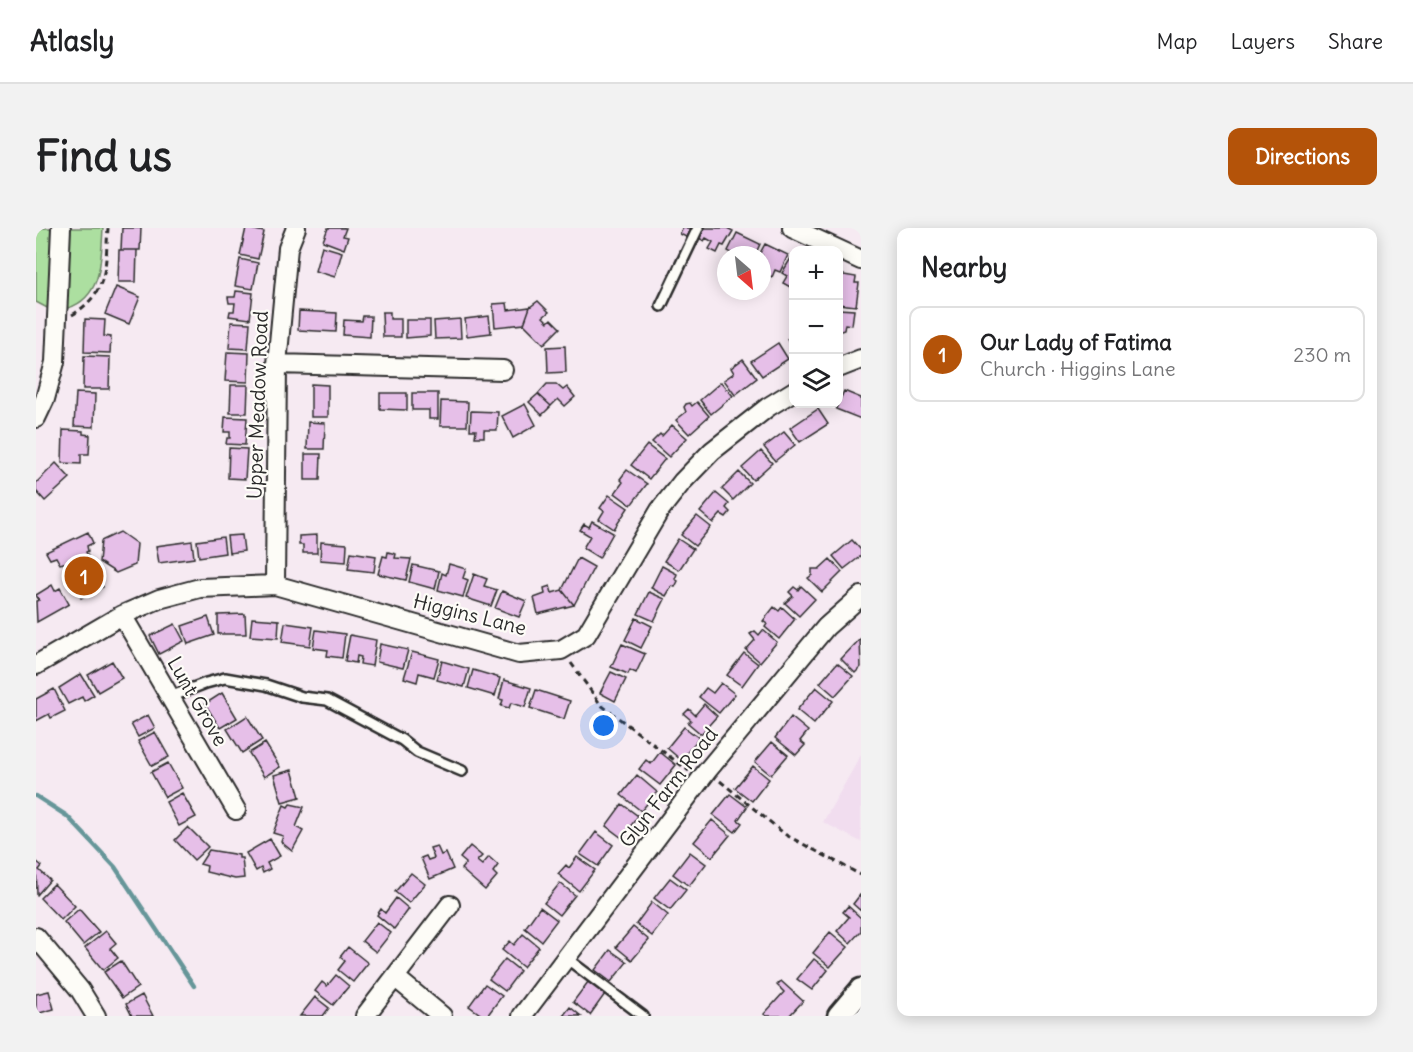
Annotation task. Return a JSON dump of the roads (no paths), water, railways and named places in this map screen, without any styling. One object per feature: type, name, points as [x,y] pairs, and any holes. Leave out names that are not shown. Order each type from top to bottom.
[{"type":"street","points":[[36,418],[45,399],[55,362],[62,228]]},
{"type":"street","name":"Upper Meadow Road","points":[[275,585],[278,364],[288,248],[296,228]]},
{"type":"street","points":[[792,228],[861,260]]},
{"type":"street","points":[[843,367],[861,359]]},
{"type":"street","points":[[278,364],[504,370]]},
{"type":"street","name":"Higgins Lane","points":[[36,665],[122,615],[159,599],[200,588],[275,585],[519,654],[561,650],[586,635],[660,510],[682,482],[712,451],[768,407],[789,394]]},
{"type":"street","name":"Glyn Farm Road","points":[[522,1016],[704,775],[826,627],[861,596]]},
{"type":"street","name":"Lunt Grove","points":[[122,615],[236,810]]},
{"type":"street","points":[[365,1016],[450,905]]},
{"type":"street","points":[[40,947],[80,990],[96,1016]]},
{"type":"street","points":[[396,978],[442,1016]]},
{"type":"street","points":[[839,1016],[861,990]]},
{"type":"lane","points":[[661,306],[698,228]]},
{"type":"lane","points":[[170,697],[225,678],[266,685],[302,697],[327,700],[402,740],[417,752],[462,771]]},
{"type":"lane","points":[[566,958],[643,1016]]},
{"type":"waterway","points":[[36,796],[67,816],[115,867],[194,986]]},
{"type":"place","name":"Our Lady of Fatima","points":[[84,576]]}]
